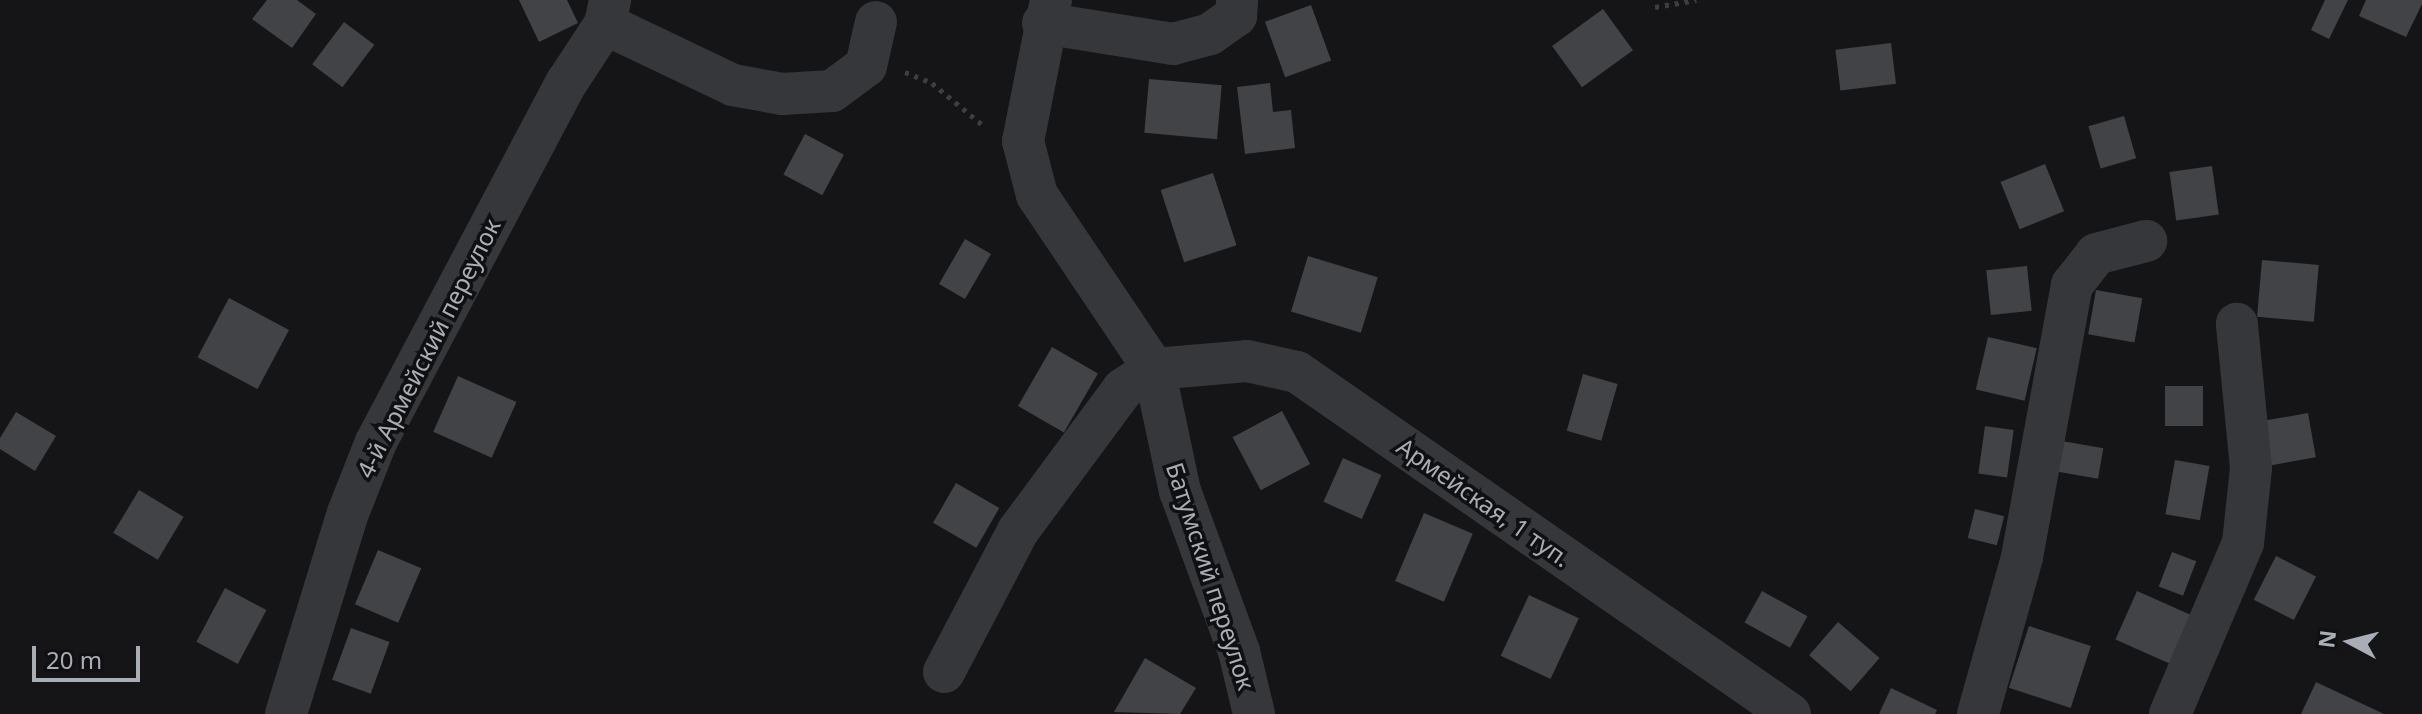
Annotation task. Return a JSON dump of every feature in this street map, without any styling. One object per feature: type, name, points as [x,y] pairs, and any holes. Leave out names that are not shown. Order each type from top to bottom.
[{"type":"street","points":[[1047,12],[1173,44],[1210,34],[1236,16],[1237,0]]},
{"type":"street","points":[[608,12],[733,85],[782,94],[832,91],[866,66],[876,22]]},
{"type":"street","name":"4-й Армейский переулок","points":[[286,714],[348,513],[376,442],[567,82],[608,12]]},
{"type":"street","name":"Батумский переулок","points":[[1047,12],[1023,141],[1037,195],[1154,369],[1180,491],[1239,651],[1254,714]]},
{"type":"street","points":[[1978,714],[2022,557],[2072,285],[2096,254],[2146,241]]},
{"type":"street","points":[[2170,714],[2243,543],[2251,468],[2237,324]]},
{"type":"street","name":"Армейская, 1 туп.","points":[[1154,369],[1247,361],[1297,372],[1790,714]]},
{"type":"street","points":[[944,672],[1018,531],[1123,389],[1154,369]]},
{"type":"path","points":[[1655,7],[1696,0]]},
{"type":"path","points":[[866,66],[897,69],[932,83],[986,129],[1023,141]]},
{"type":"building","points":[[267,0],[297,0],[316,14],[292,48],[252,19]]},
{"type":"building","points":[[519,0],[567,0],[578,23],[539,42]]},
{"type":"building","points":[[2325,0],[2348,0],[2329,39],[2311,30]]},
{"type":"building","points":[[2366,0],[2422,0],[2422,4],[2406,37],[2359,16]]},
{"type":"building","points":[[1311,5],[1331,60],[1285,77],[1265,22]]},
{"type":"building","points":[[1603,9],[1633,50],[1582,87],[1552,46]]},
{"type":"building","points":[[344,22],[374,45],[342,87],[312,64]]},
{"type":"building","points":[[1891,43],[1896,84],[1840,91],[1835,50]]},
{"type":"building","points":[[1149,79],[1222,85],[1217,139],[1144,133]]},
{"type":"building","points":[[1270,83],[1273,112],[1291,110],[1295,148],[1245,154],[1237,87]]},
{"type":"building","points":[[2124,116],[2136,158],[2101,168],[2088,126]]},
{"type":"building","points":[[805,134],[844,155],[822,195],[783,175]]},
{"type":"building","points":[[2045,164],[2064,211],[2020,229],[2000,182]]},
{"type":"building","points":[[2212,166],[2219,215],[2176,221],[2169,172]]},
{"type":"building","points":[[1213,173],[1236,245],[1184,262],[1161,190]]},
{"type":"building","points":[[965,239],[991,254],[965,299],[939,284]]},
{"type":"building","points":[[1308,256],[1378,277],[1361,333],[1291,311]]},
{"type":"building","points":[[2262,260],[2319,265],[2314,322],[2257,317]]},
{"type":"building","points":[[2027,266],[2032,311],[1991,315],[1986,270]]},
{"type":"building","points":[[2096,290],[2142,298],[2134,342],[2088,334]]},
{"type":"building","points":[[229,298],[289,330],[258,389],[198,357]]},
{"type":"building","points":[[1988,337],[2037,348],[2025,401],[1976,390]]},
{"type":"building","points":[[1052,347],[1098,374],[1064,432],[1018,406]]},
{"type":"building","points":[[1583,374],[1618,384],[1601,441],[1567,431]]},
{"type":"building","points":[[458,376],[516,402],[492,458],[433,432]]},
{"type":"building","points":[[2165,386],[2203,386],[2203,426],[2165,426]]},
{"type":"building","points":[[1282,411],[1310,464],[1261,490],[1233,437]]},
{"type":"building","points":[[16,412],[56,436],[35,471],[0,449],[0,438]]},
{"type":"building","points":[[2308,413],[2316,457],[2269,466],[2261,421]]},
{"type":"building","points":[[1985,426],[2014,430],[2007,478],[1978,474]]},
{"type":"building","points":[[2062,441],[2103,448],[2098,479],[2057,472]]},
{"type":"building","points":[[1343,458],[1381,475],[1362,519],[1323,502]]},
{"type":"building","points":[[2175,460],[2209,466],[2200,520],[2165,514]]},
{"type":"building","points":[[956,483],[999,508],[976,548],[933,523]]},
{"type":"building","points":[[139,490],[184,517],[158,560],[113,533]]},
{"type":"building","points":[[1975,509],[2004,516],[1997,545],[1968,538]]},
{"type":"building","points":[[1424,513],[1473,534],[1444,602],[1395,581]]},
{"type":"building","points":[[378,550],[421,568],[398,623],[355,604]]},
{"type":"building","points":[[2172,552],[2196,561],[2183,596],[2159,587]]},
{"type":"building","points":[[2276,556],[2316,576],[2294,620],[2254,600]]},
{"type":"building","points":[[225,588],[266,610],[238,664],[196,642]]},
{"type":"building","points":[[1762,591],[1807,616],[1790,648],[1745,622]]},
{"type":"building","points":[[2137,591],[2193,616],[2171,664],[2115,639]]},
{"type":"building","points":[[1529,595],[1579,618],[1551,679],[1501,656]]},
{"type":"building","points":[[1838,622],[1880,658],[1851,691],[1809,655]]},
{"type":"building","points":[[2029,626],[2091,646],[2071,708],[2009,688]]},
{"type":"building","points":[[351,628],[390,642],[371,694],[332,680]]},
{"type":"building","points":[[1145,658],[1196,688],[1180,714],[1114,712]]},
{"type":"building","points":[[2316,682],[2384,714],[2301,714]]},
{"type":"building","points":[[1891,688],[1937,710],[1935,714],[1879,714]]}]
